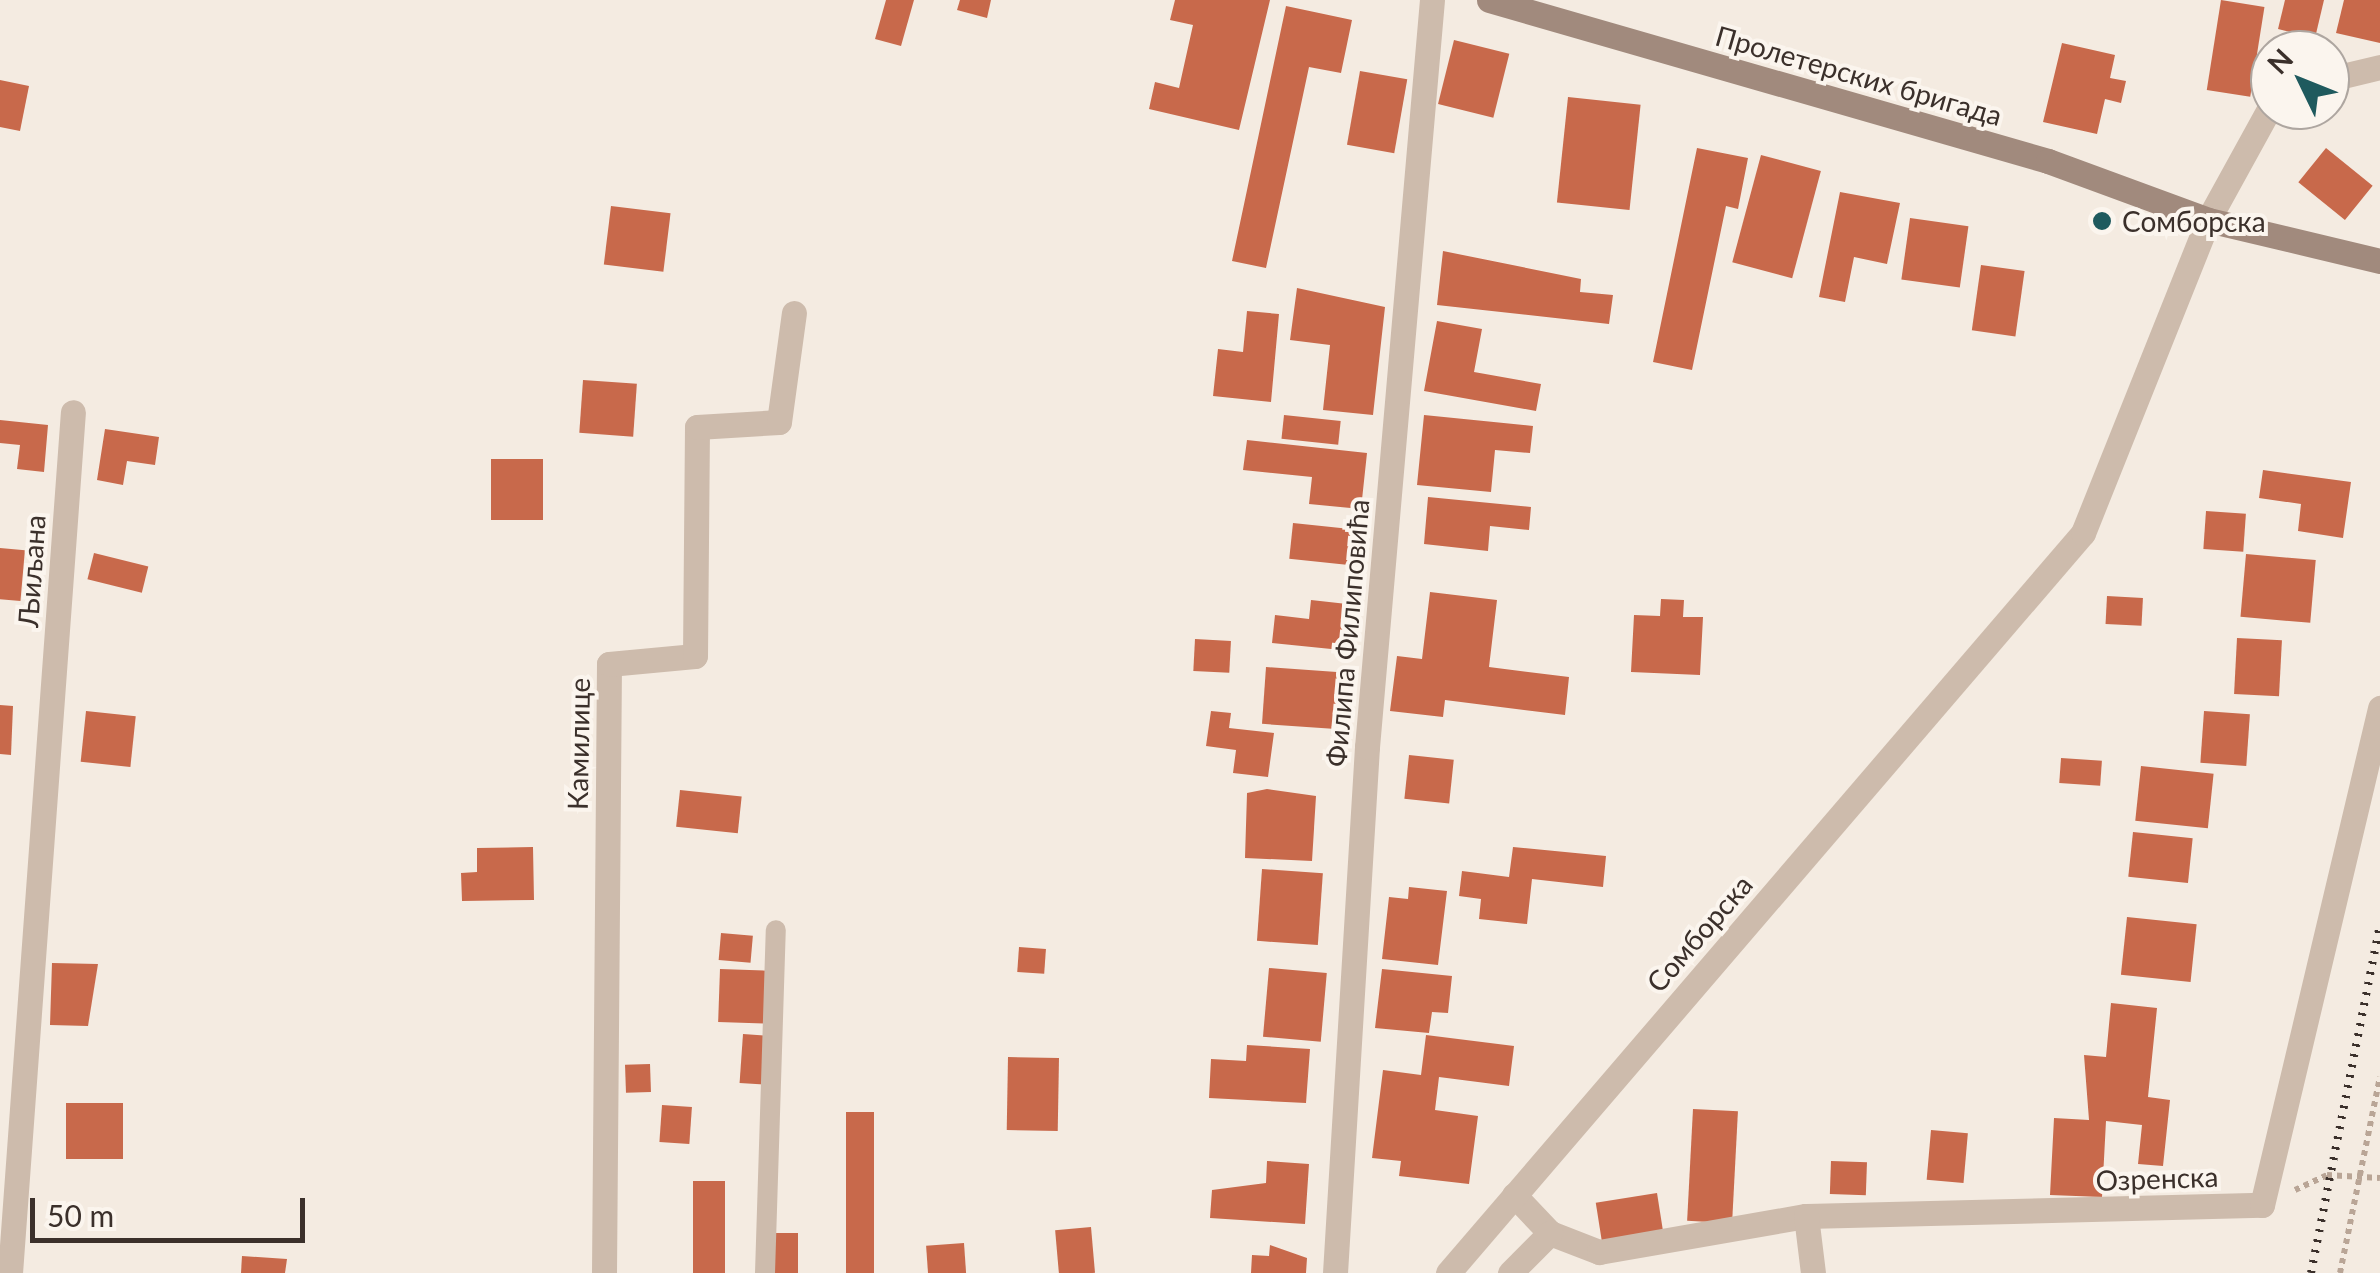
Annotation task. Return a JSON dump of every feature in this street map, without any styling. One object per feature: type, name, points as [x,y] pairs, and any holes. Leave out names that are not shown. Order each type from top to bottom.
[{"type":"street","name":"Филипа Филиповића","points":[[1335,1273],[1367,747],[1432,0]]},
{"type":"street","name":"Пролетерских бригада","points":[[1489,0],[2048,161],[2208,220],[2380,261]]},
{"type":"street","points":[[2350,74],[2380,67]]},
{"type":"street","name":"Сомборска","points":[[1448,1273],[2084,533],[2208,220],[2257,130]]},
{"type":"street","name":"Камилице","points":[[604,1273],[608,664],[695,656],[697,427],[778,422],[794,313]]},
{"type":"street","name":"Љиљана","points":[[10,1273],[73,412]]},
{"type":"street","points":[[2262,1205],[2380,708]]},
{"type":"street","name":"Озренска","points":[[1514,1195],[1550,1232],[1599,1252],[1806,1216],[2262,1205]]},
{"type":"street","points":[[1806,1216],[1813,1273]]},
{"type":"street","points":[[1510,1273],[1550,1232]]},
{"type":"lane","points":[[764,1273],[776,930]]},
{"type":"path","points":[[2340,1273],[2355,1176],[2380,1076]]},
{"type":"path","points":[[2262,1205],[2328,1174],[2380,1178]]},
{"type":"building","points":[[886,0],[914,0],[901,46],[875,39]]},
{"type":"building","points":[[960,0],[991,0],[987,18],[957,10]]},
{"type":"building","points":[[1175,0],[1270,0],[1239,130],[1149,109],[1155,82],[1179,88],[1193,25],[1170,20]]},
{"type":"building","points":[[2221,0],[2264,7],[2261,30],[2250,30],[2250,97],[2207,90]]},
{"type":"building","points":[[2285,0],[2324,0],[2317,30],[2278,29]]},
{"type":"building","points":[[2344,0],[2380,0],[2380,43],[2350,36],[2350,30],[2337,30]]},
{"type":"building","points":[[1286,6],[1352,20],[1341,73],[1309,67],[1266,268],[1232,261]]},
{"type":"building","points":[[1454,40],[1509,54],[1493,118],[1438,104]]},
{"type":"building","points":[[2062,43],[2115,55],[2110,78],[2126,81],[2121,103],[2105,99],[2097,134],[2043,122]]},
{"type":"building","points":[[1360,71],[1407,79],[1394,153],[1347,145]]},
{"type":"building","points":[[0,80],[29,86],[20,131],[0,127]]},
{"type":"building","points":[[1568,97],[1641,105],[1630,210],[1557,202]]},
{"type":"building","points":[[1697,148],[1748,158],[1738,209],[1726,206],[1692,370],[1653,362]]},
{"type":"building","points":[[2326,148],[2373,186],[2345,220],[2298,182]]},
{"type":"building","points":[[1761,155],[1821,171],[1792,278],[1732,262]]},
{"type":"building","points":[[1840,192],[1900,203],[1887,264],[1854,257],[1845,302],[1819,297]]},
{"type":"building","points":[[611,206],[671,213],[663,272],[604,265]]},
{"type":"building","points":[[1910,218],[1968,226],[1960,288],[1901,279]]},
{"type":"building","points":[[1443,251],[1581,279],[1580,292],[1613,295],[1609,324],[1437,305]]},
{"type":"building","points":[[1981,265],[2025,271],[2015,336],[1972,330]]},
{"type":"building","points":[[1297,288],[1385,307],[1373,415],[1323,410],[1330,345],[1290,340]]},
{"type":"building","points":[[1247,311],[1279,314],[1271,402],[1213,396],[1218,349],[1243,352]]},
{"type":"building","points":[[1437,321],[1482,329],[1474,372],[1541,384],[1536,411],[1424,391]]},
{"type":"building","points":[[583,380],[637,384],[633,437],[579,433]]},
{"type":"building","points":[[1284,415],[1341,421],[1338,445],[1281,439]]},
{"type":"building","points":[[1424,415],[1533,426],[1530,453],[1495,450],[1491,492],[1417,485]]},
{"type":"building","points":[[0,420],[48,425],[44,472],[17,469],[20,445],[0,443]]},
{"type":"building","points":[[105,429],[159,437],[155,465],[127,461],[123,485],[97,480]]},
{"type":"building","points":[[1247,440],[1367,453],[1361,509],[1309,504],[1312,477],[1243,470]]},
{"type":"building","points":[[491,459],[543,459],[543,520],[491,520]]},
{"type":"building","points":[[2263,470],[2351,482],[2343,538],[2298,531],[2301,504],[2259,498]]},
{"type":"building","points":[[1428,497],[1531,507],[1529,530],[1490,526],[1488,551],[1424,544]]},
{"type":"building","points":[[2206,511],[2246,514],[2243,552],[2203,549]]},
{"type":"building","points":[[1293,523],[1360,530],[1356,566],[1289,559]]},
{"type":"building","points":[[0,548],[25,550],[20,601],[0,599]]},
{"type":"building","points":[[94,553],[148,567],[142,593],[87,579]]},
{"type":"building","points":[[2246,554],[2316,560],[2310,623],[2241,617]]},
{"type":"building","points":[[1430,592],[1497,600],[1489,667],[1569,677],[1565,715],[1445,700],[1443,717],[1390,711],[1397,656],[1422,659]]},
{"type":"building","points":[[2107,596],[2143,598],[2141,626],[2106,624]]},
{"type":"building","points":[[1661,599],[1684,600],[1683,617],[1703,617],[1700,675],[1631,672],[1634,615],[1660,616]]},
{"type":"building","points":[[1311,600],[1356,605],[1351,651],[1272,643],[1275,615],[1309,619]]},
{"type":"building","points":[[2237,638],[2282,640],[2279,696],[2234,694]]},
{"type":"building","points":[[1195,639],[1231,641],[1229,673],[1193,671]]},
{"type":"building","points":[[1266,667],[1351,673],[1347,730],[1262,724]]},
{"type":"building","points":[[0,705],[13,706],[11,755],[0,754]]},
{"type":"building","points":[[86,711],[136,716],[130,767],[81,762]]},
{"type":"building","points":[[1211,711],[1231,713],[1229,728],[1274,733],[1268,777],[1233,773],[1236,750],[1206,746]]},
{"type":"building","points":[[2204,711],[2250,714],[2246,766],[2200,763]]},
{"type":"building","points":[[1409,755],[1454,760],[1449,803],[1404,799]]},
{"type":"building","points":[[2061,758],[2102,761],[2100,786],[2059,783]]},
{"type":"building","points":[[2141,766],[2214,774],[2208,828],[2135,821]]},
{"type":"building","points":[[1267,789],[1316,796],[1312,861],[1245,858],[1247,793]]},
{"type":"building","points":[[680,790],[742,796],[738,833],[676,827]]},
{"type":"building","points":[[2133,832],[2193,838],[2188,883],[2128,877]]},
{"type":"building","points":[[533,847],[534,900],[462,901],[461,873],[477,872],[477,848]]},
{"type":"building","points":[[1513,847],[1606,856],[1603,887],[1532,879],[1527,924],[1479,919],[1481,899],[1459,896],[1462,871],[1509,877]]},
{"type":"building","points":[[1262,869],[1323,873],[1318,945],[1257,941]]},
{"type":"building","points":[[1409,887],[1447,891],[1438,965],[1382,959],[1389,897],[1408,899]]},
{"type":"building","points":[[2127,917],[2197,924],[2191,982],[2121,975]]},
{"type":"building","points":[[721,933],[753,936],[751,963],[719,960]]},
{"type":"building","points":[[1019,947],[1046,949],[1044,974],[1017,972]]},
{"type":"building","points":[[52,963],[98,964],[88,1026],[50,1025]]},
{"type":"building","points":[[1269,968],[1327,973],[1321,1042],[1263,1037]]},
{"type":"building","points":[[720,969],[770,971],[768,1024],[718,1022]]},
{"type":"building","points":[[1382,969],[1452,976],[1448,1013],[1432,1012],[1429,1033],[1375,1028]]},
{"type":"building","points":[[2111,1003],[2157,1008],[2148,1097],[2170,1100],[2163,1166],[2138,1164],[2142,1125],[2106,1121],[2102,1197],[2050,1195],[2054,1118],[2089,1120],[2084,1055],[2106,1057]]},
{"type":"building","points":[[743,1034],[769,1036],[766,1085],[740,1083]]},
{"type":"building","points":[[1426,1035],[1514,1046],[1509,1086],[1439,1077],[1435,1110],[1478,1116],[1469,1184],[1399,1176],[1401,1161],[1372,1158],[1383,1070],[1421,1075]]},
{"type":"building","points":[[1247,1045],[1310,1049],[1306,1103],[1209,1098],[1211,1059],[1246,1061]]},
{"type":"building","points":[[1008,1057],[1059,1058],[1058,1131],[1007,1130]]},
{"type":"building","points":[[650,1064],[651,1092],[626,1093],[625,1065]]},
{"type":"building","points":[[66,1103],[123,1103],[123,1159],[66,1159]]},
{"type":"building","points":[[662,1105],[692,1107],[689,1144],[659,1142]]},
{"type":"building","points":[[1693,1109],[1738,1111],[1732,1223],[1687,1221]]},
{"type":"building","points":[[846,1112],[874,1112],[874,1273],[846,1273]]},
{"type":"building","points":[[1931,1130],[1968,1133],[1964,1183],[1927,1180]]},
{"type":"building","points":[[1267,1161],[1309,1164],[1305,1224],[1210,1218],[1212,1190],[1266,1183]]},
{"type":"building","points":[[1831,1161],[1867,1162],[1866,1195],[1830,1194]]},
{"type":"building","points":[[693,1181],[725,1181],[725,1273],[693,1273]]},
{"type":"building","points":[[1657,1193],[1664,1238],[1603,1248],[1596,1203]]},
{"type":"building","points":[[1091,1227],[1095,1273],[1059,1273],[1055,1230]]},
{"type":"building","points":[[771,1233],[798,1233],[798,1273],[771,1273]]},
{"type":"building","points":[[964,1243],[966,1273],[928,1273],[926,1246]]},
{"type":"building","points":[[1270,1245],[1307,1258],[1306,1273],[1251,1273],[1252,1255],[1269,1256]]},
{"type":"building","points":[[242,1256],[287,1259],[285,1273],[241,1273]]},
{"type":"railway","points":[[2311,1273],[2380,924]]},
{"type":"place","name":"Сомборска","points":[[2102,221]]}]
